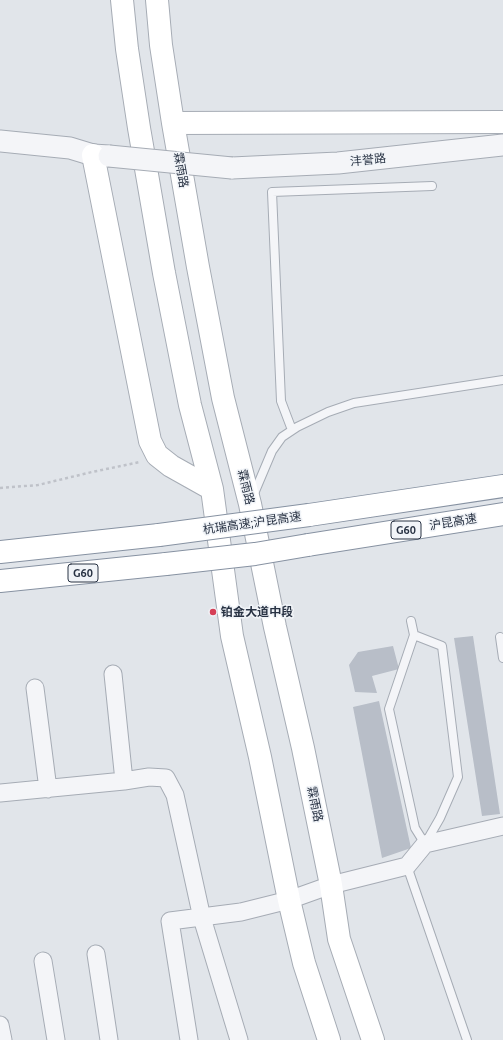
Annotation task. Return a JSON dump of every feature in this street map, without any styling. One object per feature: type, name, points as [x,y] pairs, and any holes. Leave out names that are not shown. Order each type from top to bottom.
[{"type":"main road","points":[[122,0],[127,49],[139,128],[164,273],[190,405],[212,489],[232,636],[260,757],[289,900],[304,963],[329,1040]]},
{"type":"main road","name":"霖雨路","points":[[157,0],[161,45],[173,123],[196,260],[223,398],[250,504],[274,627],[303,748],[331,885],[339,939],[373,1040]]},
{"type":"main road","points":[[173,123],[503,122]]},
{"type":"main road","points":[[101,156],[150,441],[157,455],[171,466],[212,489]]},
{"type":"main road","name":"杭瑞高速;沪昆高速","points":[[0,552],[159,535],[310,515],[503,486]]},
{"type":"main road","name":"沪昆高速","points":[[0,581],[255,554],[503,514]]},
{"type":"street","name":"沣誉路","points":[[0,141],[70,148],[101,156],[232,168],[338,163],[503,145]]},
{"type":"street","points":[[113,674],[124,781]]},
{"type":"street","points":[[35,688],[48,789]]},
{"type":"street","points":[[0,793],[124,781],[149,777],[166,778],[175,795],[202,918],[239,1040]]},
{"type":"street","points":[[189,1040],[170,921],[241,912],[289,900],[331,885],[406,866],[425,844],[503,826]]},
{"type":"street","points":[[96,954],[109,1040]]},
{"type":"street","points":[[44,961],[56,1040]]},
{"type":"street","points":[[0,1025],[3,1040]]},
{"type":"lane","points":[[292,430],[281,401],[272,192],[432,186]]},
{"type":"lane","points":[[250,504],[272,451],[282,437],[292,430],[328,412],[354,403],[503,380]]},
{"type":"lane","points":[[411,622],[414,635],[389,709],[415,828],[425,844],[440,818],[458,777],[442,646],[414,635]]},
{"type":"lane","points":[[500,637],[503,658]]},
{"type":"lane","points":[[406,866],[467,1040]]},
{"type":"path","points":[[0,488],[38,485],[147,461],[157,455]]},
{"type":"building","points":[[473,636],[500,814],[482,816],[454,638]]},
{"type":"building","points":[[393,646],[399,669],[372,676],[377,693],[355,692],[349,665],[358,652]]},
{"type":"building","points":[[379,701],[411,848],[382,858],[353,707]]},
{"type":"place","name":"铂金大道中段","points":[[213,612]]}]
